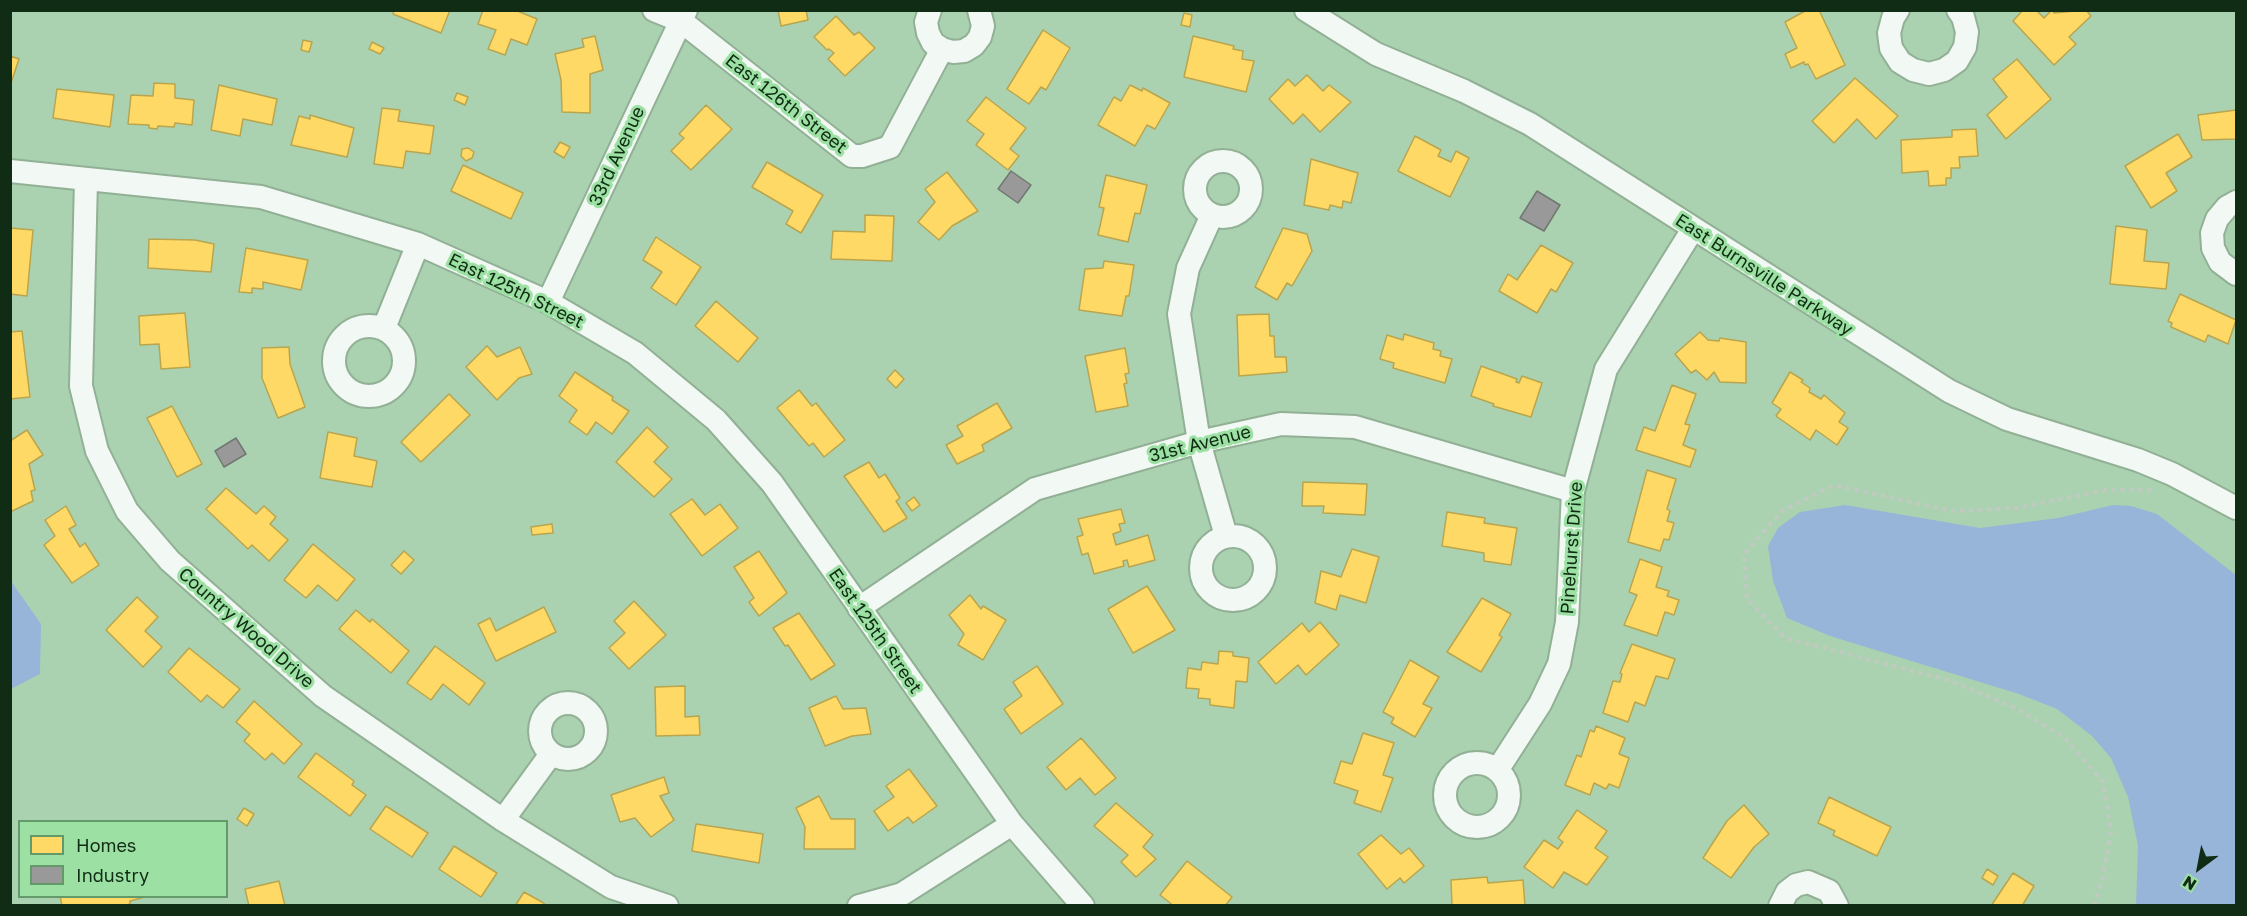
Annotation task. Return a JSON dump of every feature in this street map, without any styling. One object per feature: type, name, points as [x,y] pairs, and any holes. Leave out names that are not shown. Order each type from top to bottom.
[{"type":"street","name":"East 126th Street","points":[[654,10],[683,16],[852,156],[862,156],[890,147],[942,50]]},
{"type":"street","points":[[930,10],[926,22],[928,33],[942,50],[964,51],[974,45],[983,26],[979,10]]},
{"type":"street","name":"East Burnsville Parkway","points":[[1305,10],[1376,54],[1491,103],[1530,124],[1920,375],[1965,400],[2007,419],[2155,467],[2210,492],[2236,508]]},
{"type":"street","points":[[1898,10],[1889,33],[1891,48],[1900,62],[1913,70],[1929,74],[1944,70],[1957,61],[1965,47],[1967,32],[1963,16],[1958,10]]},
{"type":"street","name":"33rd Avenue","points":[[548,302],[683,16]]},
{"type":"street","name":"East 125th Street","points":[[10,171],[261,197],[418,244],[548,302],[635,353],[716,420],[772,483],[1012,824],[1083,906]]},
{"type":"street","name":"Country Wood Drive","points":[[86,180],[81,386],[97,451],[127,511],[170,561],[323,696],[503,820],[610,887],[667,906]]},
{"type":"street","points":[[2236,202],[2227,207],[2217,219],[2212,233],[2213,248],[2220,262],[2236,274]]},
{"type":"street","points":[[1212,215],[1188,268],[1179,314],[1199,442],[1226,536]]},
{"type":"street","name":"Pinehurst Drive","points":[[1498,769],[1540,704],[1559,664],[1567,622],[1573,491],[1606,369],[1693,229]]},
{"type":"street","points":[[384,328],[418,244]]},
{"type":"street","name":"31st Avenue","points":[[859,608],[1035,489],[1199,442],[1281,424],[1355,427],[1573,491]]},
{"type":"street","points":[[503,820],[550,754]]},
{"type":"street","points":[[859,906],[904,900],[1012,824]]},
{"type":"street","points":[[1780,906],[1787,892],[1796,885],[1808,882],[1829,891],[1837,906]]},
{"type":"path","points":[[2094,906],[2103,876],[2110,832],[2103,782],[2066,739],[2016,708],[1948,680],[1785,638],[1747,599],[1744,554],[1782,511],[1834,485],[1952,511],[2017,508],[2106,490],[2156,490]]},
{"type":"water","points":[[1845,505],[1980,528],[2058,518],[2113,505],[2131,506],[2157,514],[2236,575],[2236,905],[2136,905],[2138,846],[2128,797],[2111,758],[2092,736],[2057,709],[2019,694],[1830,636],[1787,618],[1773,581],[1768,546],[1778,528],[1800,512]]},
{"type":"water","points":[[11,581],[41,624],[40,674],[11,689]]},
{"type":"building: Homes","points":[[394,10],[450,10],[441,33],[393,14]]},
{"type":"building: Homes","points":[[483,10],[515,10],[537,19],[527,45],[511,39],[505,55],[488,49],[496,30],[478,24]]},
{"type":"building: Homes","points":[[778,10],[806,10],[808,20],[781,26]]},
{"type":"building: Homes","points":[[1807,10],[1819,10],[1845,65],[1816,79],[1808,64],[1805,65],[1804,62],[1791,68],[1785,54],[1797,48],[1785,22]]},
{"type":"building: Homes","points":[[2023,10],[2036,10],[2044,18],[2052,10],[2054,13],[2086,10],[2091,16],[2069,37],[2076,44],[2054,65],[2013,21]]},
{"type":"building: Homes","points":[[1184,13],[1192,15],[1190,27],[1181,25]]},
{"type":"building: Homes","points":[[836,16],[854,35],[859,32],[875,48],[845,76],[828,59],[834,53],[827,50],[814,37]]},
{"type":"building: Homes","points":[[1043,30],[1070,48],[1046,90],[1041,87],[1029,104],[1007,89]]},
{"type":"building: Homes","points":[[595,36],[603,70],[590,74],[590,113],[562,112],[561,80],[555,54],[584,47],[582,39]]},
{"type":"building: Homes","points":[[1193,36],[1234,46],[1233,49],[1243,51],[1242,59],[1254,61],[1246,92],[1184,77]]},
{"type":"building: Homes","points":[[303,40],[312,42],[309,52],[301,50]]},
{"type":"building: Homes","points":[[372,42],[384,48],[380,54],[369,49]]},
{"type":"building: Homes","points":[[10,56],[19,59],[10,86]]},
{"type":"building: Homes","points":[[2017,59],[2051,99],[2006,139],[1987,115],[2007,97],[1993,79]]},
{"type":"building: Homes","points":[[1307,75],[1323,91],[1329,85],[1351,102],[1320,132],[1303,114],[1293,124],[1269,99],[1288,79],[1295,86]]},
{"type":"building: Homes","points":[[1855,78],[1898,116],[1876,139],[1857,119],[1834,143],[1812,121]]},
{"type":"building: Homes","points":[[154,83],[175,84],[175,98],[194,100],[192,125],[175,123],[174,127],[158,126],[157,129],[149,128],[149,125],[128,124],[131,95],[153,96]]},
{"type":"building: Homes","points":[[219,85],[277,99],[272,125],[243,119],[240,136],[211,130]]},
{"type":"building: Homes","points":[[1130,85],[1142,91],[1143,88],[1170,103],[1155,129],[1147,125],[1135,146],[1098,125],[1114,97],[1121,101]]},
{"type":"building: Homes","points":[[57,89],[114,95],[110,127],[53,118]]},
{"type":"building: Homes","points":[[457,93],[468,97],[465,105],[454,100]]},
{"type":"building: Homes","points":[[986,97],[1026,128],[1010,149],[1019,156],[1008,170],[976,145],[984,134],[967,121]]},
{"type":"building: Homes","points":[[706,105],[732,129],[691,170],[671,151],[684,138],[679,134]]},
{"type":"building: Homes","points":[[382,108],[400,110],[398,121],[434,126],[430,154],[406,151],[403,168],[374,164]]},
{"type":"building: Homes","points":[[2236,110],[2236,139],[2202,140],[2198,115]]},
{"type":"building: Homes","points":[[310,115],[354,128],[347,157],[291,145],[299,116],[310,119]]},
{"type":"building: Homes","points":[[1976,129],[1978,156],[1959,157],[1960,168],[1951,168],[1951,178],[1946,178],[1946,185],[1929,186],[1928,171],[1902,173],[1901,140],[1952,137],[1952,130]]},
{"type":"building: Homes","points":[[2178,134],[2192,157],[2166,173],[2177,191],[2151,208],[2125,166]]},
{"type":"building: Homes","points":[[1415,136],[1441,150],[1438,156],[1451,162],[1456,151],[1469,158],[1450,197],[1398,171]]},
{"type":"building: Homes","points":[[560,142],[570,147],[564,158],[554,152]]},
{"type":"building: Homes","points":[[468,148],[474,152],[472,158],[466,161],[461,156],[462,149]]},
{"type":"building: Homes","points":[[1311,159],[1358,173],[1351,203],[1343,201],[1342,208],[1330,205],[1329,210],[1304,205]]},
{"type":"building: Homes","points":[[767,162],[823,195],[801,233],[786,224],[793,211],[752,187]]},
{"type":"building: Homes","points":[[463,165],[523,193],[511,219],[451,191]]},
{"type":"building: Homes","points":[[947,172],[978,211],[952,226],[939,240],[918,222],[935,202],[925,189]]},
{"type":"building: Homes","points":[[1106,175],[1147,185],[1140,214],[1135,213],[1128,242],[1098,235],[1104,208],[1099,207]]},
{"type":"building: Homes","points":[[865,215],[894,216],[892,261],[831,259],[833,231],[865,232]]},
{"type":"building: Homes","points":[[2116,226],[2147,230],[2144,261],[2169,263],[2166,289],[2110,284]]},
{"type":"building: Homes","points":[[10,228],[33,230],[27,296],[10,294]]},
{"type":"building: Homes","points":[[1283,228],[1307,234],[1312,251],[1292,286],[1287,283],[1277,300],[1255,287]]},
{"type":"building: Homes","points":[[656,237],[701,267],[676,305],[651,288],[662,272],[643,260]]},
{"type":"building: Homes","points":[[149,239],[195,240],[214,244],[211,272],[148,268]]},
{"type":"building: Homes","points":[[1541,245],[1573,263],[1556,292],[1551,289],[1537,313],[1499,291],[1508,274],[1517,280]]},
{"type":"building: Homes","points":[[246,248],[308,260],[301,290],[263,282],[263,289],[252,288],[252,293],[239,292]]},
{"type":"building: Homes","points":[[1104,261],[1134,265],[1129,296],[1126,296],[1122,316],[1079,310],[1085,269],[1103,268]]},
{"type":"building: Homes","points":[[2180,294],[2236,320],[2228,344],[2208,335],[2205,342],[2171,327],[2172,323],[2168,321]]},
{"type":"building: Homes","points":[[716,301],[758,338],[738,362],[695,326]]},
{"type":"building: Homes","points":[[185,313],[190,367],[161,369],[159,344],[140,345],[139,316]]},
{"type":"building: Homes","points":[[1269,314],[1270,336],[1274,336],[1275,357],[1286,357],[1287,372],[1239,376],[1237,315]]},
{"type":"building: Homes","points":[[22,331],[30,397],[10,399],[10,332]]},
{"type":"building: Homes","points":[[1700,332],[1708,340],[1719,341],[1720,338],[1746,342],[1746,383],[1720,382],[1714,372],[1707,380],[1696,370],[1691,373],[1675,354]]},
{"type":"building: Homes","points":[[1404,334],[1434,343],[1433,349],[1441,351],[1440,356],[1452,359],[1445,383],[1393,368],[1394,363],[1380,359],[1387,335],[1403,340]]},
{"type":"building: Homes","points":[[487,346],[497,357],[520,347],[532,374],[519,378],[497,400],[466,367]]},
{"type":"building: Homes","points":[[289,347],[290,364],[305,407],[278,418],[262,378],[262,348]]},
{"type":"building: Homes","points":[[1125,348],[1129,373],[1125,374],[1127,383],[1124,384],[1128,406],[1096,412],[1085,356]]},
{"type":"building: Homes","points":[[1481,366],[1517,379],[1516,382],[1519,383],[1522,376],[1542,383],[1531,417],[1493,406],[1494,404],[1471,396]]},
{"type":"building: Homes","points":[[895,370],[904,379],[896,388],[887,379]]},
{"type":"building: Homes","points":[[575,372],[613,397],[612,400],[629,411],[612,434],[596,422],[587,435],[569,422],[577,410],[559,396]]},
{"type":"building: Homes","points":[[1790,372],[1803,380],[1801,382],[1810,388],[1809,392],[1821,399],[1824,395],[1845,413],[1839,422],[1848,428],[1837,445],[1816,430],[1810,440],[1776,416],[1781,409],[1772,403]]},
{"type":"building: Homes","points":[[1672,385],[1696,394],[1685,424],[1690,425],[1683,445],[1696,450],[1690,467],[1636,450],[1644,427],[1655,431]]},
{"type":"building: Homes","points":[[799,390],[812,406],[816,403],[845,440],[824,457],[813,443],[809,446],[777,408]]},
{"type":"building: Homes","points":[[449,394],[470,415],[421,462],[401,442]]},
{"type":"building: Homes","points":[[997,403],[1012,428],[982,445],[984,451],[957,464],[946,445],[963,436],[957,426]]},
{"type":"building: Homes","points":[[172,406],[202,464],[177,477],[147,418]]},
{"type":"building: Homes","points":[[647,427],[668,447],[654,462],[672,479],[654,497],[616,462]]},
{"type":"building: Homes","points":[[27,430],[43,455],[29,464],[35,490],[31,491],[33,501],[10,512],[10,441]]},
{"type":"building: Homes","points":[[328,432],[357,438],[354,456],[377,461],[372,487],[320,478]]},
{"type":"building: Homes","points":[[869,462],[879,478],[885,474],[900,498],[896,501],[907,518],[884,532],[844,476]]},
{"type":"building: Homes","points":[[1647,470],[1676,479],[1667,509],[1670,511],[1667,521],[1674,523],[1669,540],[1664,539],[1660,551],[1628,542]]},
{"type":"building: Homes","points":[[1303,482],[1367,484],[1365,515],[1323,513],[1324,506],[1302,506]]},
{"type":"building: Homes","points":[[226,488],[256,514],[264,506],[276,517],[270,524],[288,540],[269,561],[252,545],[248,549],[206,509]]},
{"type":"building: Homes","points":[[914,497],[920,505],[912,511],[906,503]]},
{"type":"building: Homes","points":[[692,499],[705,515],[720,504],[738,528],[702,556],[670,514]]},
{"type":"building: Homes","points":[[66,506],[76,525],[69,529],[80,547],[85,543],[99,565],[72,583],[44,545],[55,536],[45,520]]},
{"type":"building: Homes","points":[[1121,509],[1125,523],[1119,524],[1121,531],[1113,534],[1116,545],[1148,535],[1155,560],[1129,567],[1127,560],[1123,561],[1124,566],[1094,574],[1088,553],[1082,555],[1077,537],[1083,535],[1078,519]]},
{"type":"building: Homes","points":[[1447,512],[1485,518],[1484,523],[1517,528],[1511,565],[1484,561],[1484,553],[1442,546]]},
{"type":"building: Homes","points":[[552,524],[553,533],[532,535],[531,527]]},
{"type":"building: Homes","points":[[313,544],[355,579],[337,601],[318,585],[306,598],[284,580]]},
{"type":"building: Homes","points":[[1352,549],[1379,557],[1366,603],[1340,595],[1336,610],[1315,603],[1321,571],[1341,577]]},
{"type":"building: Homes","points":[[404,551],[414,560],[401,574],[391,565]]},
{"type":"building: Homes","points":[[759,551],[787,593],[759,616],[749,602],[754,598],[734,567]]},
{"type":"building: Homes","points":[[1640,559],[1662,567],[1656,587],[1669,591],[1667,596],[1679,600],[1674,615],[1665,612],[1657,636],[1624,625],[1637,595],[1629,592]]},
{"type":"building: Homes","points":[[1147,586],[1175,630],[1133,653],[1108,609]]},
{"type":"building: Homes","points":[[970,595],[981,609],[983,606],[1006,620],[983,660],[958,645],[964,634],[949,615]]},
{"type":"building: Homes","points":[[137,597],[158,617],[145,631],[162,647],[143,667],[106,630]]},
{"type":"building: Homes","points":[[1482,598],[1511,614],[1499,635],[1502,637],[1481,672],[1447,652]]},
{"type":"building: Homes","points":[[634,601],[666,635],[629,669],[609,648],[625,633],[614,621]]},
{"type":"building: Homes","points":[[544,607],[556,632],[496,661],[478,624],[490,618],[496,631]]},
{"type":"building: Homes","points":[[356,610],[370,622],[372,619],[409,651],[391,673],[339,629]]},
{"type":"building: Homes","points":[[799,613],[835,665],[811,680],[788,645],[785,646],[773,628]]},
{"type":"building: Homes","points":[[1320,622],[1339,645],[1306,675],[1298,665],[1276,684],[1258,662],[1302,623],[1309,632]]},
{"type":"building: Homes","points":[[1632,644],[1675,659],[1668,679],[1656,676],[1645,706],[1635,702],[1628,722],[1603,713],[1613,681],[1620,682],[1622,674],[1620,673]]},
{"type":"building: Homes","points":[[435,646],[485,683],[469,705],[443,684],[431,700],[407,683]]},
{"type":"building: Homes","points":[[189,648],[240,689],[223,708],[207,695],[201,702],[168,672]]},
{"type":"building: Homes","points":[[1219,651],[1233,652],[1233,656],[1249,658],[1247,682],[1236,681],[1234,708],[1210,705],[1210,699],[1198,698],[1199,689],[1186,688],[1188,668],[1201,670],[1202,662],[1218,664]]},
{"type":"building: Homes","points":[[1410,660],[1439,677],[1423,704],[1432,708],[1415,737],[1391,723],[1394,718],[1383,712]]},
{"type":"building: Homes","points":[[1037,666],[1063,704],[1021,734],[1004,709],[1022,696],[1013,682]]},
{"type":"building: Homes","points":[[685,686],[685,717],[699,716],[700,735],[656,736],[655,687]]},
{"type":"building: Homes","points":[[836,696],[843,709],[866,708],[871,734],[852,736],[825,746],[809,708]]},
{"type":"building: Homes","points":[[254,701],[302,744],[284,764],[272,753],[265,760],[244,741],[250,734],[236,722]]},
{"type":"building: Homes","points":[[1596,726],[1625,738],[1619,754],[1629,758],[1619,788],[1609,784],[1606,789],[1594,783],[1590,795],[1565,785],[1577,755],[1581,757],[1590,730],[1594,732]]},
{"type":"building: Homes","points":[[1363,733],[1394,743],[1383,775],[1393,778],[1381,812],[1354,803],[1358,791],[1334,783],[1341,761],[1352,764]]},
{"type":"building: Homes","points":[[1081,738],[1116,778],[1095,795],[1080,778],[1066,790],[1047,767]]},
{"type":"building: Homes","points":[[316,753],[354,781],[352,785],[366,795],[350,816],[298,777]]},
{"type":"building: Homes","points":[[909,769],[937,806],[913,823],[908,817],[888,831],[874,811],[894,797],[886,786]]},
{"type":"building: Homes","points":[[664,777],[669,793],[660,796],[674,820],[651,837],[635,818],[620,822],[611,795]]},
{"type":"building: Homes","points":[[819,796],[831,819],[855,819],[855,849],[804,849],[805,827],[796,808]]},
{"type":"building: Homes","points":[[1829,797],[1891,827],[1877,856],[1833,835],[1835,831],[1818,823]]},
{"type":"building: Homes","points":[[1116,803],[1153,835],[1143,847],[1156,859],[1136,877],[1121,862],[1128,855],[1094,826]]},
{"type":"building: Homes","points":[[1744,805],[1769,834],[1754,847],[1731,878],[1703,858],[1727,821]]},
{"type":"building: Homes","points":[[386,806],[428,833],[412,857],[370,829]]},
{"type":"building: Homes","points":[[244,808],[254,814],[247,826],[237,819]]},
{"type":"building: Homes","points":[[1577,810],[1607,831],[1595,848],[1608,857],[1587,885],[1564,872],[1553,888],[1524,867],[1544,840],[1558,849],[1563,842],[1558,838]]},
{"type":"building: Homes","points":[[696,824],[763,834],[759,863],[692,851]]},
{"type":"building: Homes","points":[[1381,835],[1401,854],[1409,848],[1424,866],[1404,883],[1400,878],[1387,889],[1358,854]]},
{"type":"building: Homes","points":[[454,846],[497,873],[481,897],[439,869]]},
{"type":"building: Homes","points":[[1187,861],[1232,897],[1225,906],[1174,906],[1160,895]]},
{"type":"building: Homes","points":[[1987,869],[1998,876],[1993,885],[1982,878]]},
{"type":"building: Homes","points":[[2013,873],[2034,886],[2022,906],[1991,906]]},
{"type":"building: Homes","points":[[1487,877],[1488,883],[1523,880],[1525,906],[1452,906],[1451,880]]},
{"type":"building: Homes","points":[[279,881],[285,906],[249,906],[245,889]]},
{"type":"building: Homes","points":[[524,892],[542,902],[547,906],[515,906]]},
{"type":"building: Homes","points":[[60,898],[141,898],[130,901],[130,904],[124,906],[62,906]]},
{"type":"building: Industry","points":[[1011,171],[1031,185],[1018,203],[998,189]]},
{"type":"building: Industry","points":[[1537,191],[1560,205],[1544,231],[1520,218]]},
{"type":"building: Industry","points":[[236,438],[246,454],[224,467],[215,451]]}]
